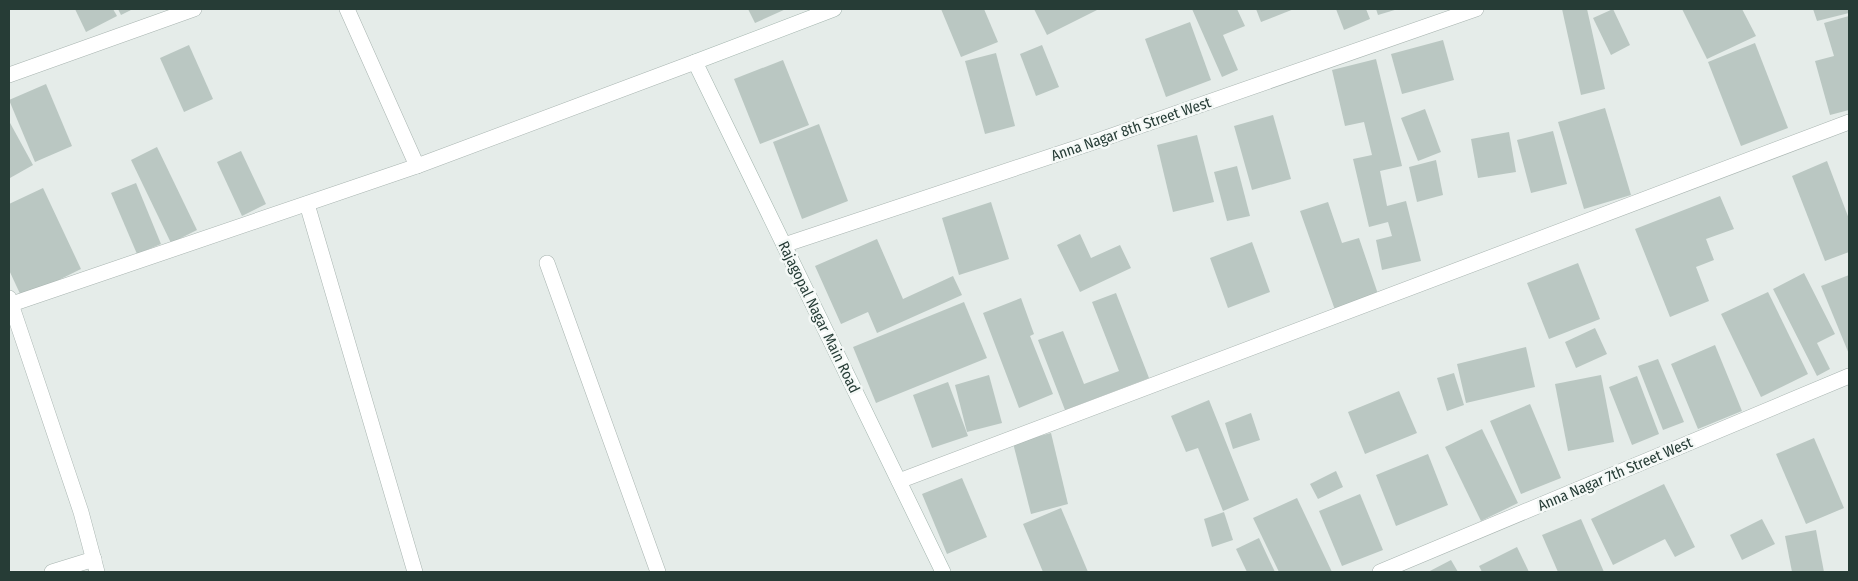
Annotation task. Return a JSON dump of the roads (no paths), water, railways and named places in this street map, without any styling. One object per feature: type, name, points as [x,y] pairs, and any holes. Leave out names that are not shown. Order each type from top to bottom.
[{"type":"street","points":[[9,76],[194,9]]},
{"type":"street","points":[[347,9],[417,166]]},
{"type":"street","points":[[52,572],[95,565],[81,512],[10,302],[417,166],[834,9]]},
{"type":"street","name":"Anna Nagar 8th Street West","points":[[784,245],[1088,144],[1476,9]]},
{"type":"street","name":"Rajagopal Nagar Main Road","points":[[695,62],[944,572]]},
{"type":"street","points":[[899,481],[1849,122]]},
{"type":"street","points":[[307,204],[415,572]]},
{"type":"street","points":[[548,263],[658,572]]},
{"type":"street","name":"Anna Nagar 7th Street West","points":[[1380,572],[1849,376]]}]
